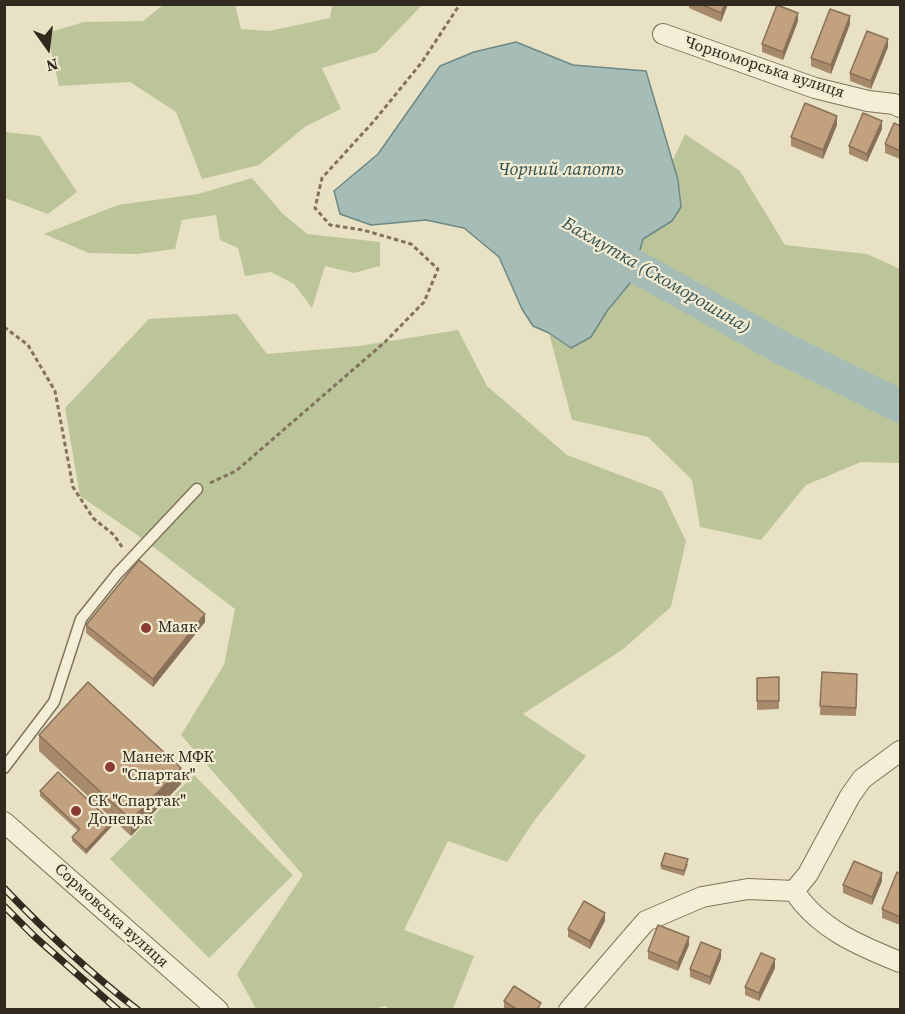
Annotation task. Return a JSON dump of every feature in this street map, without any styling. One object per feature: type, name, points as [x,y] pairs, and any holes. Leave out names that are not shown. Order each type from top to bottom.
[{"type":"street","name":"Чорноморська вулиця","points":[[663,34],[815,88],[868,101],[898,101]]},
{"type":"street","points":[[794,891],[808,874],[850,796],[862,779],[900,750]]},
{"type":"street","name":"Сормовська вулиця","points":[[4,822],[218,1010]]},
{"type":"street","points":[[569,1010],[646,921],[702,897],[748,889],[794,891]]},
{"type":"street","points":[[794,891],[817,917],[840,936],[900,962]]},
{"type":"lane","points":[[4,768],[54,702],[81,619],[130,560],[197,489]]},
{"type":"path","points":[[455,4],[455,12]]},
{"type":"path","points":[[197,489],[236,471],[385,342],[424,302],[438,269],[411,244],[363,230],[330,225],[315,208],[322,178],[374,121],[422,62],[460,4]]},
{"type":"path","points":[[4,327],[28,345],[55,391],[73,487],[93,518],[114,535],[130,560]]},
{"type":"green space","points":[[423,4],[377,52],[322,68],[341,109],[306,126],[259,165],[202,179],[176,112],[130,82],[59,86],[47,33],[84,22],[143,21],[163,5],[235,5],[241,29],[269,31],[330,18],[332,5]]},
{"type":"green space","points":[[5,132],[40,136],[77,192],[48,214],[5,198]]},
{"type":"green space","points":[[685,134],[740,171],[785,245],[867,254],[900,269],[900,463],[861,462],[806,485],[761,540],[700,527],[692,480],[648,437],[572,420],[549,333],[571,348],[590,337],[607,311],[631,282],[643,239],[672,221],[678,180],[671,164]]},
{"type":"green space","points":[[252,178],[282,213],[307,234],[380,242],[380,266],[354,273],[325,266],[312,308],[294,284],[271,272],[245,276],[238,248],[220,240],[216,215],[182,220],[175,249],[137,254],[89,253],[44,234],[118,205],[198,194]]},
{"type":"green space","points":[[237,314],[267,354],[359,346],[458,330],[487,386],[567,455],[662,491],[686,541],[671,607],[622,650],[523,714],[586,756],[534,821],[507,862],[448,841],[404,930],[474,956],[453,1009],[392,1010],[385,1006],[370,1010],[256,1009],[237,974],[303,875],[181,735],[224,665],[235,609],[143,539],[80,496],[65,408],[149,319]]},
{"type":"green space","points":[[194,775],[293,875],[209,958],[110,859]]},
{"type":"water","name":"Чорний лапоть","points":[[516,42],[573,65],[646,71],[678,180],[681,207],[672,221],[643,239],[631,282],[607,311],[591,337],[571,348],[549,333],[533,326],[522,309],[499,257],[464,228],[426,220],[371,225],[340,214],[334,191],[378,154],[440,66],[474,52]]},
{"type":"building","points":[[700,4],[725,4],[721,13]]},
{"type":"building","points":[[777,5],[798,13],[783,52],[762,44]]},
{"type":"building","points":[[830,9],[850,16],[831,65],[811,58]]},
{"type":"building","points":[[867,31],[888,39],[871,81],[850,73]]},
{"type":"building","points":[[805,103],[837,116],[823,150],[791,137]]},
{"type":"building","points":[[863,113],[882,121],[867,154],[849,146]]},
{"type":"building","points":[[894,123],[900,126],[900,151],[885,144]]},
{"type":"building","name":"Маяк","points":[[139,560],[205,614],[153,679],[86,625]]},
{"type":"building","points":[[822,672],[857,674],[856,708],[820,706]]},
{"type":"building","points":[[779,677],[779,701],[757,701],[757,678]]},
{"type":"building","name":"Манеж МФК \"Спартак\"","points":[[88,682],[181,768],[131,820],[39,735]]},
{"type":"building","name":"СК \"Спартак\" Донецьк","points":[[58,772],[112,822],[86,850],[72,837],[80,829],[40,791]]},
{"type":"building","points":[[665,853],[688,859],[684,871],[661,865]]},
{"type":"building","points":[[854,861],[882,873],[872,897],[843,885]]},
{"type":"building","points":[[897,872],[900,874],[900,917],[882,909]]},
{"type":"building","points":[[584,901],[605,913],[590,941],[568,929]]},
{"type":"building","points":[[658,925],[689,937],[678,963],[648,951]]},
{"type":"building","points":[[701,942],[721,950],[710,977],[690,969]]},
{"type":"building","points":[[761,953],[775,959],[759,993],[745,987]]},
{"type":"building","points":[[514,986],[541,1003],[537,1010],[518,1010],[504,1001]]},
{"type":"waterway","name":"Бахмутка (Скоморошина)","points":[[597,245],[782,348],[900,406]]},
{"type":"railway","points":[[4,888],[69,952],[138,1010]]},
{"type":"railway","points":[[4,906],[35,937],[118,1010]]},
{"type":"place","name":"Маяк","points":[[146,628]]},
{"type":"place","name":"Манеж МФК \"Спартак\"","points":[[110,767]]},
{"type":"place","name":"СК \"Спартак\" Донецьк","points":[[76,811]]}]
